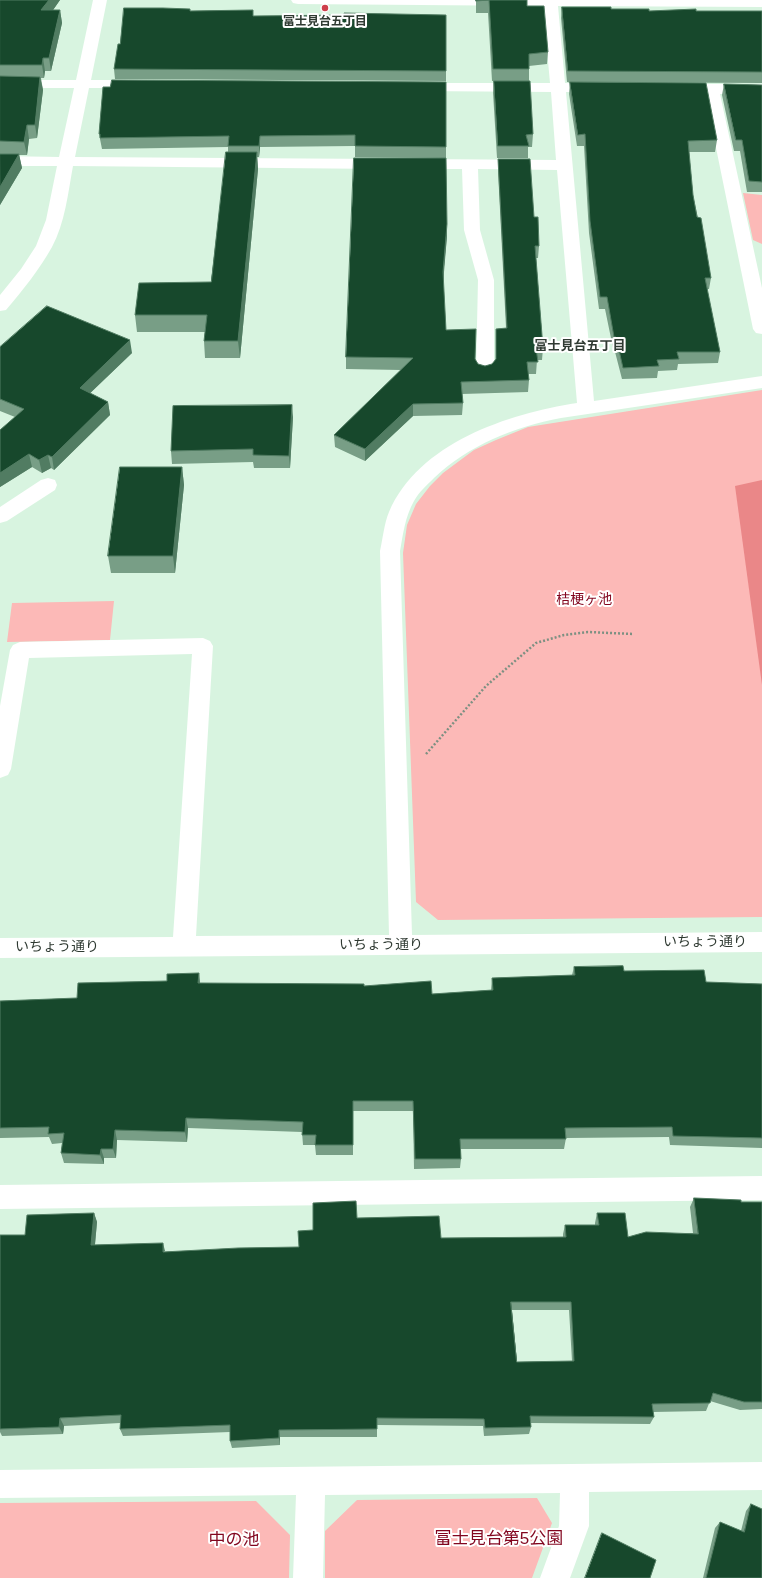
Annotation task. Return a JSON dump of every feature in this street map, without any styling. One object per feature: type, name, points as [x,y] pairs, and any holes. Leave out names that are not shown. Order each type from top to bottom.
[{"type":"street","points":[[0,306],[28,272],[44,246],[54,220],[100,0]]},
{"type":"street","points":[[298,0],[762,3]]},
{"type":"street","points":[[550,1],[586,408]]},
{"type":"street","points":[[0,84],[154,84]]},
{"type":"street","points":[[399,87],[612,88]]},
{"type":"street","points":[[665,88],[762,89]]},
{"type":"street","points":[[712,89],[754,255],[762,329]]},
{"type":"street","points":[[0,161],[66,163],[565,165]]},
{"type":"street","points":[[470,165],[472,230],[486,280],[485,371]]},
{"type":"street","points":[[401,945],[390,551],[399,512],[410,493],[427,473],[454,451],[488,433],[524,420],[586,408],[762,382]]},
{"type":"street","points":[[0,516],[48,485]]},
{"type":"street","points":[[0,769],[20,650],[203,646],[184,946]]},
{"type":"street","name":"いちょう通り","points":[[0,948],[762,942]]},
{"type":"street","points":[[0,1197],[762,1188]]},
{"type":"street","points":[[0,1484],[762,1476]]},
{"type":"street","points":[[555,1578],[574,1526],[575,1479]]},
{"type":"street","points":[[308,1578],[310,1481]]},
{"type":"path","points":[[396,788],[486,686],[536,643],[564,635],[588,632],[633,634]]},
{"type":"green space","points":[[743,193],[762,195],[762,244],[753,240]]},
{"type":"green space","name":"桔梗ヶ池","points":[[762,390],[762,917],[438,920],[416,902],[403,553],[407,525],[416,504],[430,486],[443,473],[474,450],[528,427]]},
{"type":"green space","points":[[114,601],[110,640],[7,642],[12,603]]},
{"type":"green space","name":"富士見台第5公園","points":[[537,1498],[552,1523],[532,1578],[325,1578],[325,1531],[357,1500]]},
{"type":"green space","name":"中の池","points":[[256,1501],[290,1535],[289,1578],[0,1578],[0,1503]]},
{"type":"shaded area","points":[[762,480],[762,685],[735,486]]},
{"type":"building","points":[[0,0],[49,0],[41,10],[60,10],[49,58],[43,58],[42,65],[0,65]]},
{"type":"building","points":[[489,0],[527,0],[527,6],[544,6],[548,52],[529,54],[529,69],[493,69]]},
{"type":"building","points":[[562,7],[611,7],[611,9],[649,9],[649,11],[696,9],[696,11],[762,11],[762,72],[568,71]]},
{"type":"building","points":[[124,8],[190,9],[190,11],[253,10],[253,16],[344,15],[344,13],[446,15],[446,71],[114,69],[118,44],[120,44]]},
{"type":"building","points":[[0,76],[40,77],[35,125],[27,125],[24,142],[0,141]]},
{"type":"building","points":[[112,80],[446,82],[446,147],[355,146],[355,135],[260,136],[259,146],[228,146],[229,136],[100,138],[99,134],[103,87],[110,87]]},
{"type":"building","points":[[494,81],[530,81],[533,134],[526,135],[529,146],[498,146]]},
{"type":"building","points":[[570,82],[706,83],[717,140],[688,141],[693,195],[697,217],[701,218],[711,278],[705,278],[720,352],[677,352],[679,359],[657,360],[659,366],[623,368],[616,337],[614,337],[607,297],[600,297],[590,221],[585,134],[578,135]]},
{"type":"building","points":[[724,84],[762,85],[762,182],[749,181],[742,140],[736,140]]},
{"type":"building","points":[[226,152],[257,152],[238,341],[204,341],[207,315],[135,315],[139,283],[211,282]]},
{"type":"building","points":[[0,154],[19,154],[0,187]]},
{"type":"building","points":[[354,158],[446,158],[447,224],[443,272],[446,330],[476,329],[475,359],[478,364],[485,366],[492,364],[496,359],[496,329],[507,328],[498,159],[530,159],[534,217],[538,217],[539,246],[535,246],[543,348],[536,348],[538,362],[527,362],[529,380],[461,382],[463,403],[413,404],[365,449],[334,435],[413,358],[346,357]]},
{"type":"building","points":[[47,306],[130,340],[80,388],[108,402],[52,457],[48,455],[39,460],[29,454],[0,473],[0,430],[24,409],[0,399],[0,347]]},
{"type":"building","points":[[292,405],[289,456],[253,455],[253,449],[171,451],[173,406]]},
{"type":"building","points":[[120,467],[182,467],[173,556],[108,556]]},
{"type":"building","points":[[623,966],[624,971],[704,970],[706,982],[762,984],[762,1138],[673,1136],[672,1127],[565,1128],[566,1139],[460,1139],[461,1159],[415,1159],[413,1101],[353,1101],[353,1145],[315,1145],[316,1135],[302,1135],[303,1122],[186,1118],[185,1132],[115,1130],[113,1149],[101,1149],[100,1155],[61,1153],[64,1133],[48,1134],[49,1127],[0,1128],[0,1001],[77,998],[78,983],[167,981],[167,974],[199,973],[198,983],[364,984],[364,986],[431,981],[432,994],[493,990],[492,978],[575,975],[574,967]]},
{"type":"building","points":[[694,1198],[741,1200],[741,1202],[762,1202],[762,1402],[744,1402],[713,1393],[710,1403],[652,1404],[654,1417],[530,1416],[531,1427],[485,1428],[484,1419],[377,1418],[377,1429],[279,1430],[279,1438],[230,1441],[230,1425],[120,1429],[121,1415],[60,1418],[59,1427],[0,1429],[0,1235],[25,1235],[27,1215],[94,1213],[91,1245],[163,1243],[163,1252],[238,1248],[299,1247],[298,1231],[313,1230],[313,1203],[356,1201],[357,1218],[439,1216],[441,1238],[566,1237],[565,1225],[599,1225],[597,1213],[625,1213],[628,1237],[646,1232],[698,1234]],"holes":[[[511,1302],[571,1302],[574,1361],[517,1362]]]},
{"type":"building","points":[[751,1504],[762,1509],[762,1578],[706,1578],[720,1522],[744,1532]]},
{"type":"building","points":[[602,1533],[656,1560],[650,1578],[585,1578]]},
{"type":"place","name":"富士見台五丁目","points":[[325,8]]},
{"type":"district","name":"富士見台五丁目","points":[[580,346]]}]
